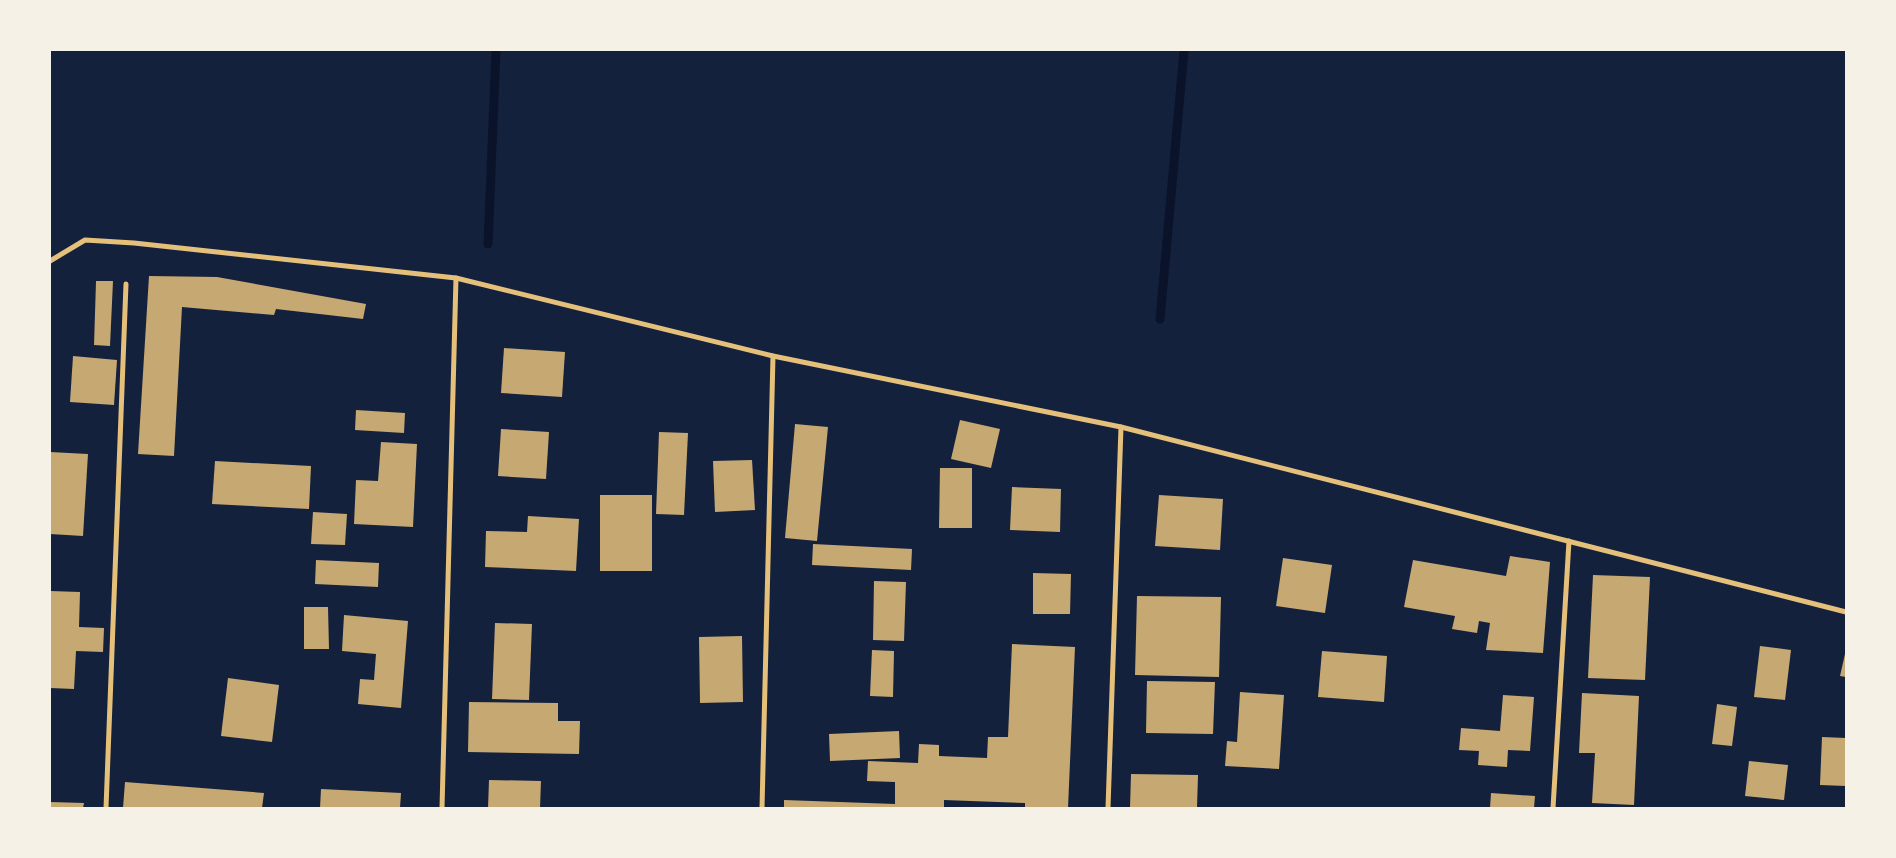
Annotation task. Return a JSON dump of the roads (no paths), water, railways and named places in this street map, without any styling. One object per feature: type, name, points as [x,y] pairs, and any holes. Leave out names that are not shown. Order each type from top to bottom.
[{"type":"street","points":[[50,261],[84,240],[134,243],[456,278],[773,356],[1121,427],[1846,612]]},
{"type":"street","points":[[442,808],[456,278]]},
{"type":"street","points":[[106,808],[126,284]]},
{"type":"street","points":[[762,808],[773,356]]},
{"type":"street","points":[[1108,808],[1121,427]]},
{"type":"street","points":[[1553,808],[1569,541]]},
{"type":"waterway","points":[[488,244],[496,50]]},
{"type":"waterway","points":[[1160,319],[1184,50]]}]
